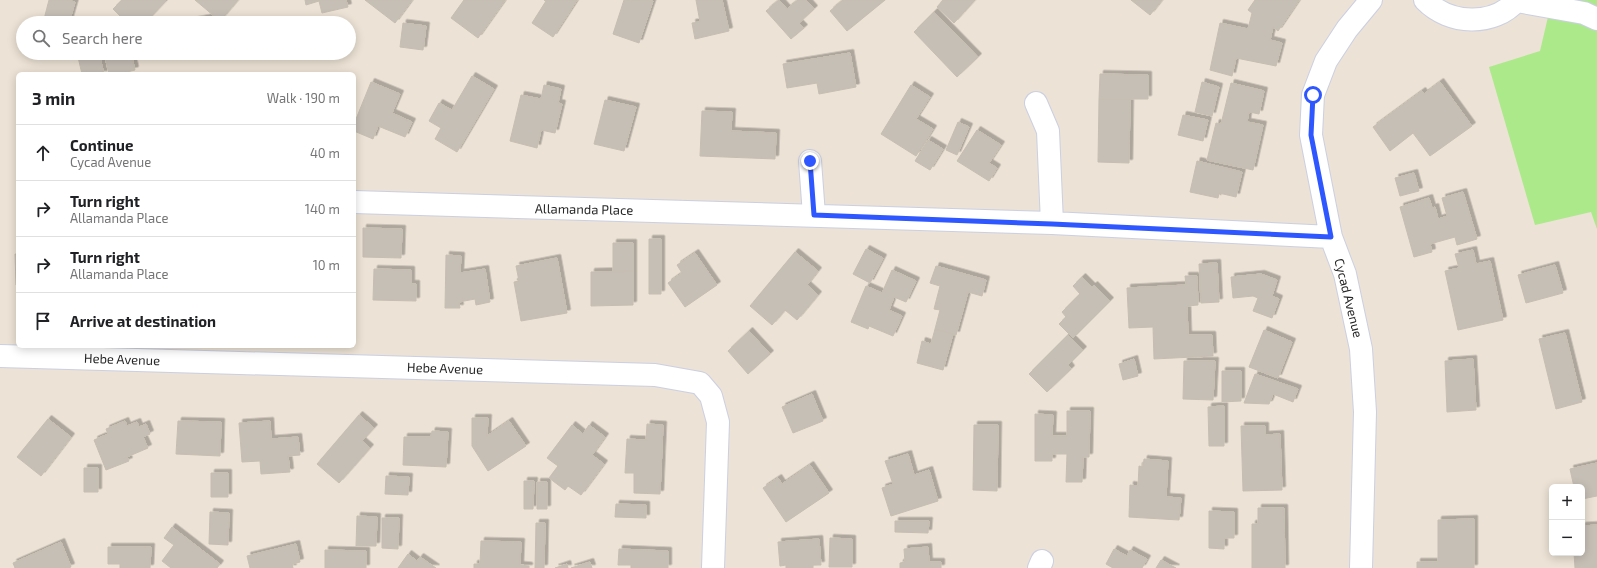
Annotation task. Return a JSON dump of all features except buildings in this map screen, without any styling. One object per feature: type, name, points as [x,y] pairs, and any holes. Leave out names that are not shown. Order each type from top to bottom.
[{"type":"street","name":"Cycad Avenue","points":[[1361,568],[1365,412],[1362,349],[1345,274],[1331,237],[1311,135],[1313,95],[1326,61],[1347,29],[1371,0]]},
{"type":"street","points":[[1425,0],[1433,8],[1459,19],[1487,19],[1499,14],[1517,1],[1592,11]]},
{"type":"street","points":[[1036,103],[1048,131],[1052,224]]},
{"type":"street","points":[[810,161],[814,215]]},
{"type":"street","name":"Allamanda Place","points":[[356,202],[814,215],[1331,237]]},
{"type":"street","name":"Hebe Avenue","points":[[0,356],[654,374],[700,382],[711,396],[718,422],[714,568]]},
{"type":"green space","points":[[1552,0],[1597,0],[1597,229],[1591,212],[1535,225],[1489,67],[1540,51]]},
{"type":"route","points":[[810,161],[814,215],[1331,237],[1311,135],[1313,95]]}]
